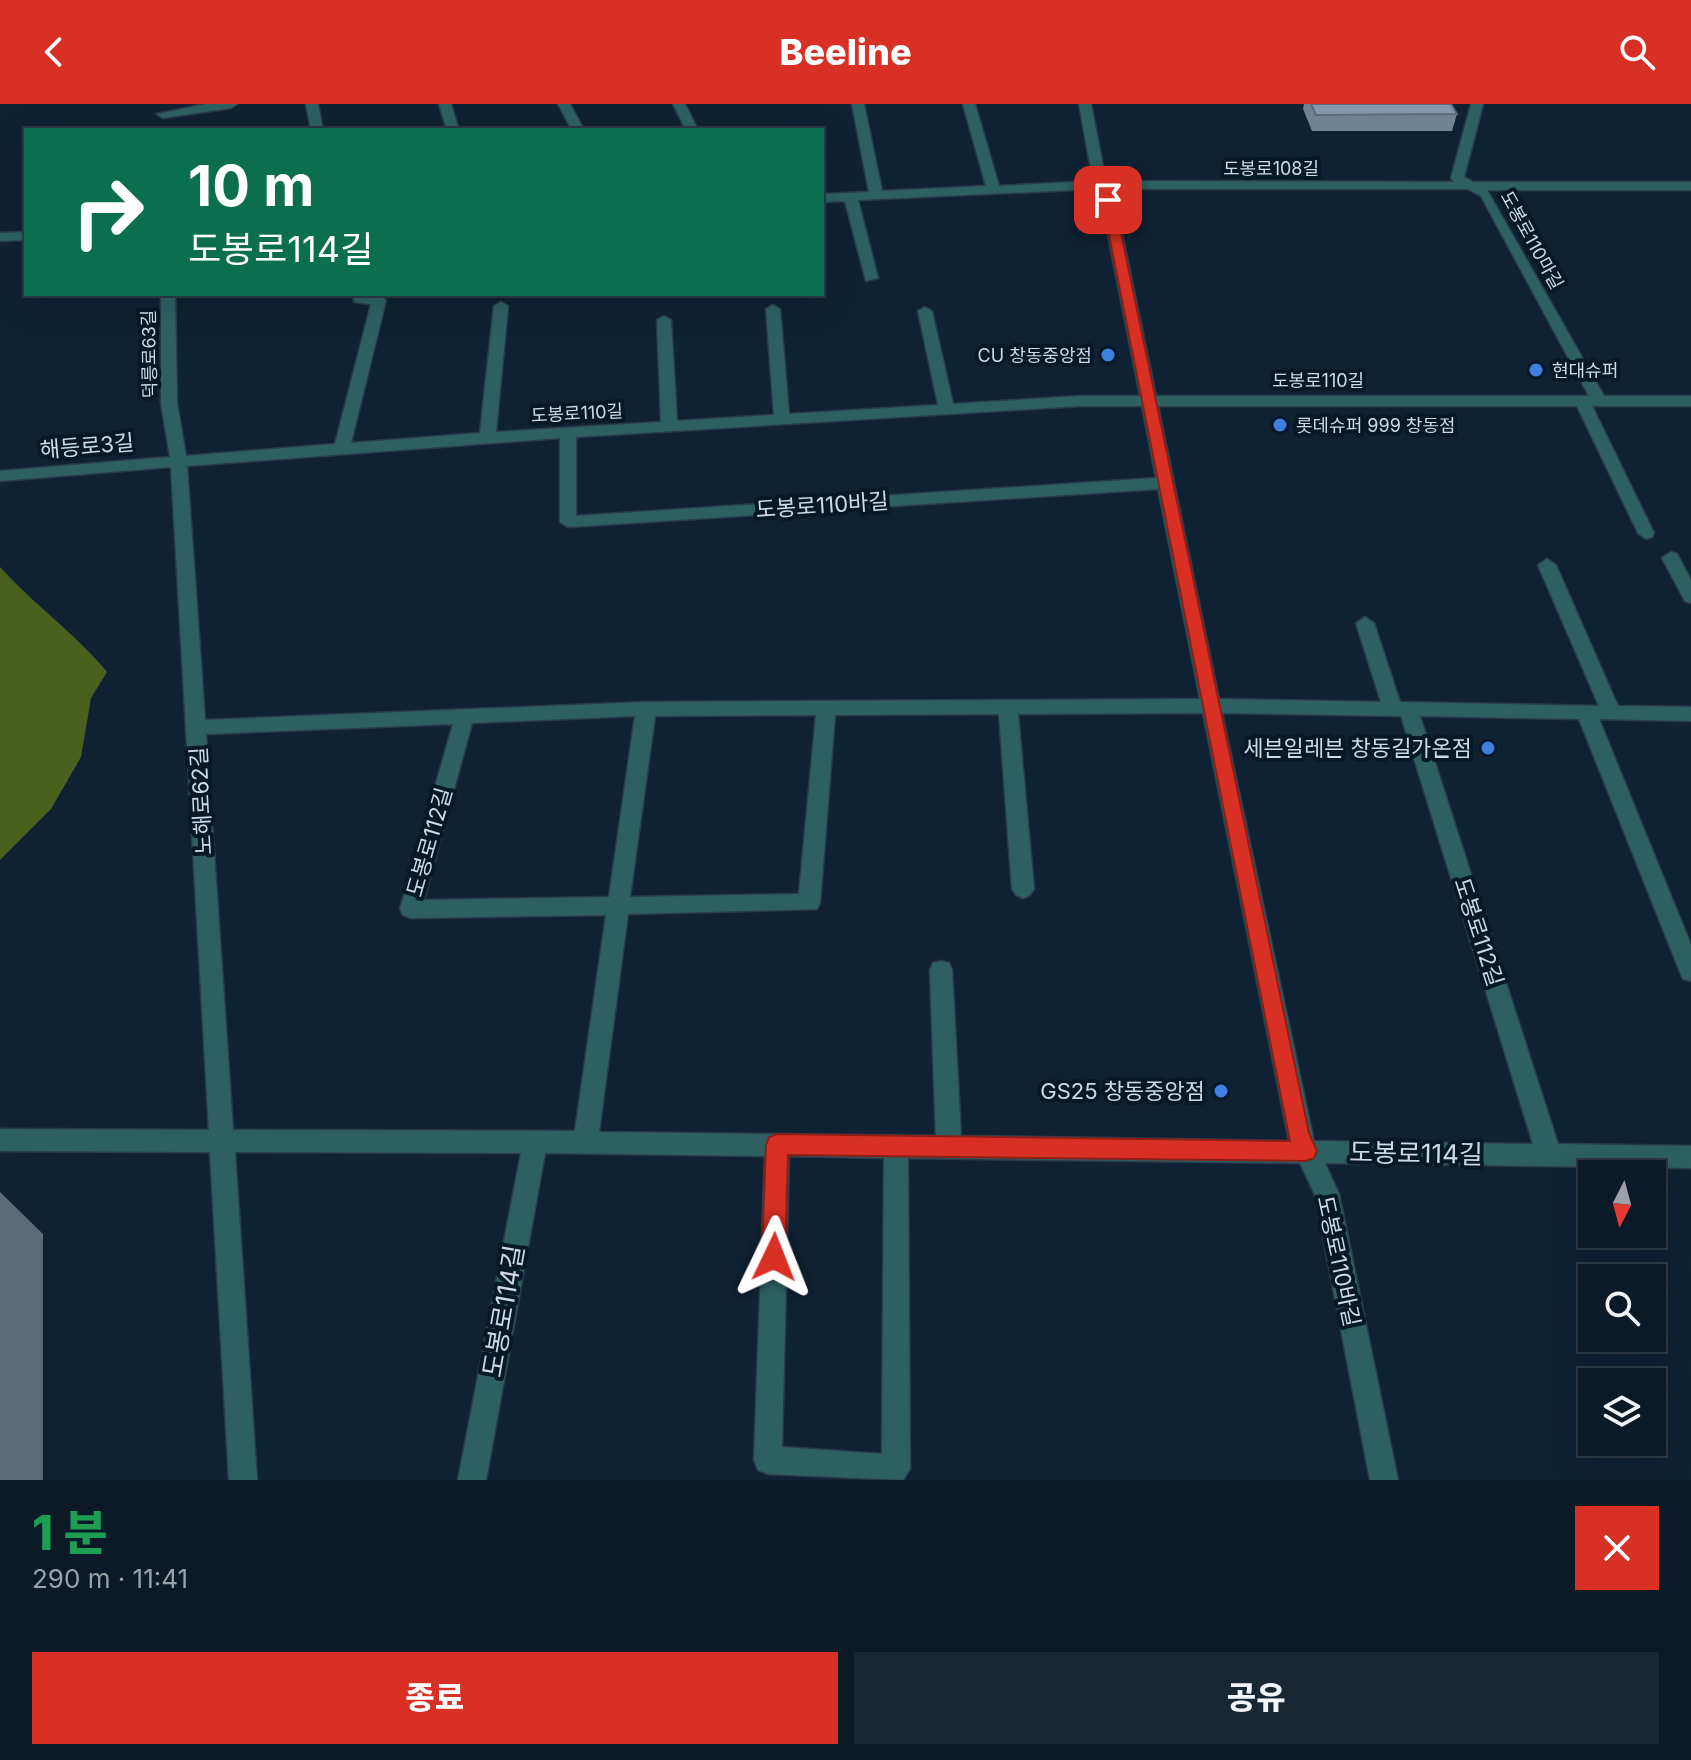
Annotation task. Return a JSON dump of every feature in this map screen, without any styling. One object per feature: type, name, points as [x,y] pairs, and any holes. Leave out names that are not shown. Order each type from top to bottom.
[{"type":"street","points":[[163,109],[231,104]]},
{"type":"street","points":[[312,104],[317,128]]},
{"type":"street","points":[[445,104],[452,128]]},
{"type":"street","points":[[564,104],[577,128]]},
{"type":"street","points":[[679,104],[691,128]]},
{"type":"street","points":[[858,104],[876,195]]},
{"type":"street","points":[[969,104],[994,190]]},
{"type":"street","name":"도봉로110바길","points":[[1085,104],[1100,185],[1108,200],[1298,1134],[1327,1194],[1384,1480]]},
{"type":"street","name":"도봉로110마길","points":[[1477,104],[1457,178],[1486,194],[1591,401],[1646,533]]},
{"type":"street","name":"도봉로108길","points":[[824,198],[1100,185],[1691,186]]},
{"type":"street","points":[[851,197],[871,278]]},
{"type":"street","points":[[0,237],[24,236]]},
{"type":"street","name":"덕릉로63길","points":[[168,296],[169,403],[179,460]]},
{"type":"street","points":[[342,448],[379,300],[359,299],[360,296]]},
{"type":"street","points":[[487,438],[501,306]]},
{"type":"street","points":[[773,309],[782,419]]},
{"type":"street","points":[[925,311],[946,408]]},
{"type":"street","points":[[664,320],[669,427]]},
{"type":"street","name":"도봉로110길","points":[[179,460],[946,408],[1147,399],[1691,401]]},
{"type":"street","name":"도봉로110바길","points":[[568,434],[568,522],[1165,483]]},
{"type":"street","name":"해등로3길","points":[[0,476],[179,460]]},
{"type":"street","name":"노해로62길","points":[[179,460],[243,1480]]},
{"type":"street","points":[[1671,558],[1691,597]]},
{"type":"street","points":[[1547,565],[1612,714]]},
{"type":"street","name":"도봉로112길","points":[[1365,623],[1400,708],[1549,1155]]},
{"type":"street","points":[[197,727],[646,709],[1210,706],[1691,714]]},
{"type":"street","points":[[1008,707],[1023,889]]},
{"type":"street","name":"도봉로112길","points":[[465,714],[411,909],[809,903],[826,708]]},
{"type":"street","points":[[585,1143],[646,709]]},
{"type":"street","points":[[1587,714],[1691,972]]},
{"type":"street","points":[[941,970],[949,1147]]},
{"type":"street","points":[[0,1140],[220,1142]]},
{"type":"street","name":"도봉로114길","points":[[220,1142],[535,1142],[1691,1157]]},
{"type":"street","name":"도봉로114길","points":[[472,1480],[535,1142]]},
{"type":"street","points":[[777,1145],[767,1470],[896,1469],[896,1146]]},
{"type":"green space","points":[[0,567],[107,672],[91,698],[81,757],[51,809],[0,860]]},
{"type":"building","points":[[1311,104],[1451,104],[1457,114],[1316,115]]},
{"type":"place","name":"CU 창동중앙점","points":[[1108,355]]},
{"type":"place","name":"현대슈퍼","points":[[1536,370]]},
{"type":"place","name":"롯데슈퍼 999 창동점","points":[[1280,425]]},
{"type":"place","name":"세븐일레븐 창동길가온점","points":[[1488,748]]},
{"type":"place","name":"GS25 창동중앙점","points":[[1221,1091]]},
{"type":"route","points":[[774,1257],[777,1145],[1306,1151],[1298,1134],[1108,200]]}]
